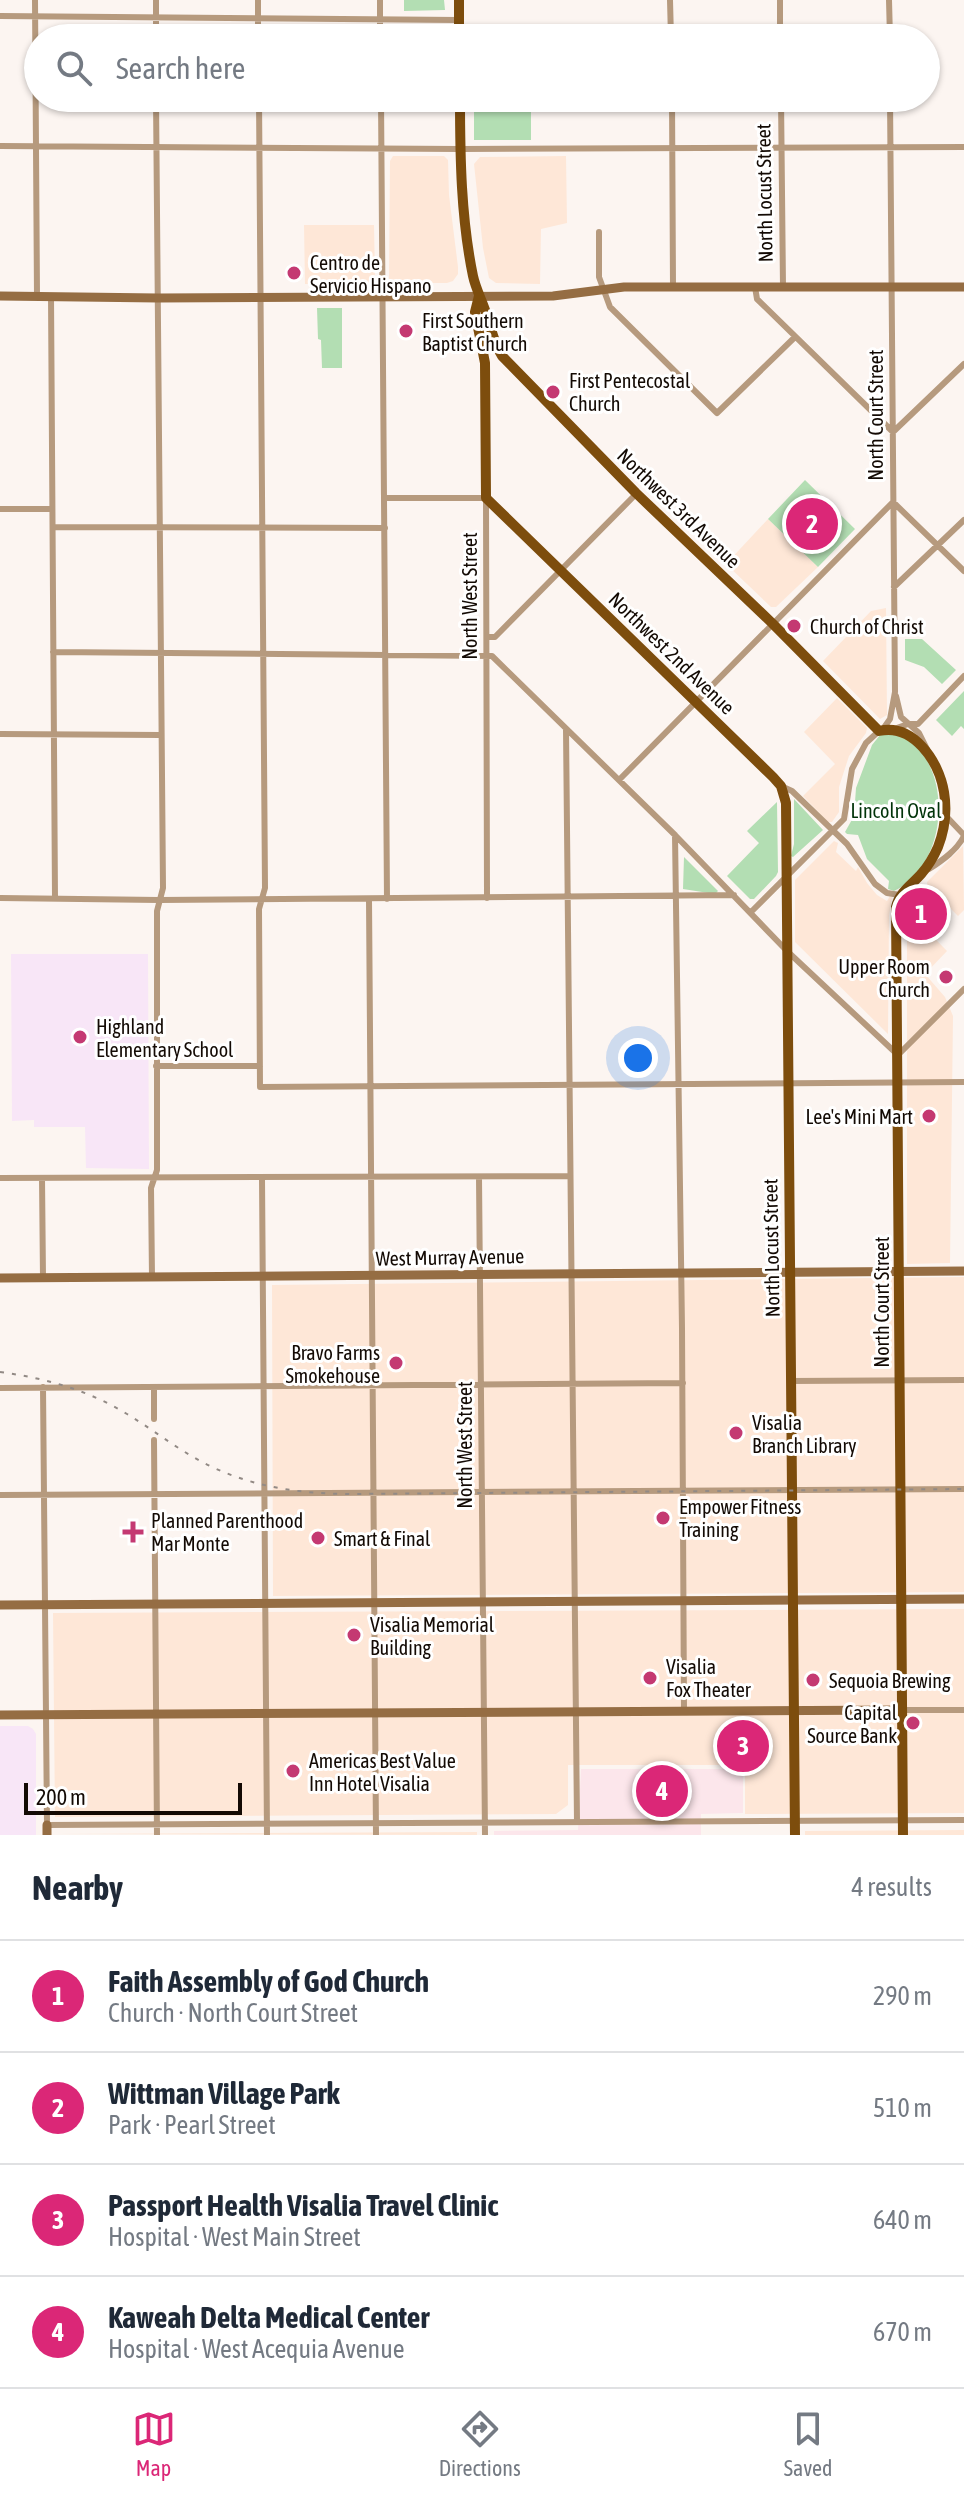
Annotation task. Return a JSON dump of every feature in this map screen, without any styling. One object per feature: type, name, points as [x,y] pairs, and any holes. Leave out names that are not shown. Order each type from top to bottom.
[{"type":"main road","points":[[459,0],[459,24]]},
{"type":"main road","points":[[460,112],[460,149],[469,250],[479,296]]},
{"type":"main road","name":"Northwest 3rd Avenue","points":[[479,296],[487,314],[492,340],[502,356],[636,493],[885,730]]},
{"type":"main road","name":"North West Street","points":[[479,296],[475,312],[485,363],[486,498]]},
{"type":"main road","points":[[485,363],[492,354],[502,356]]},
{"type":"main road","name":"Northwest 2nd Avenue","points":[[486,498],[781,786]]},
{"type":"main road","points":[[885,730],[917,742],[930,757],[944,791],[945,815],[938,846],[923,872],[900,895]]},
{"type":"main road","name":"North Locust Street","points":[[781,786],[786,803],[795,1835]]},
{"type":"main road","name":"North Court Street","points":[[900,895],[896,917],[903,1835]]},
{"type":"street","points":[[35,0],[36,24]]},
{"type":"street","points":[[156,0],[156,24]]},
{"type":"street","points":[[258,0],[258,24]]},
{"type":"street","points":[[380,0],[380,24]]},
{"type":"street","points":[[670,0],[671,24]]},
{"type":"street","points":[[780,0],[780,24]]},
{"type":"street","points":[[889,0],[890,24]]},
{"type":"street","points":[[0,16],[459,20]]},
{"type":"street","points":[[36,112],[37,296]]},
{"type":"street","points":[[152,1277],[151,1188],[157,1170],[159,900],[163,888],[156,112]]},
{"type":"street","points":[[259,112],[265,888],[259,909],[260,1087],[964,1082]]},
{"type":"street","points":[[381,112],[387,899]]},
{"type":"street","points":[[672,112],[673,287]]},
{"type":"street","name":"North Locust Street","points":[[781,112],[783,287]]},
{"type":"street","name":"North Court Street","points":[[885,730],[895,692],[890,112]]},
{"type":"street","points":[[0,146],[460,149],[964,147]]},
{"type":"street","points":[[599,232],[599,277],[610,307],[717,413],[795,337]]},
{"type":"street","points":[[0,296],[557,296],[602,290],[673,287],[964,287]]},
{"type":"street","points":[[755,287],[757,299],[893,432],[964,364]]},
{"type":"street","points":[[51,296],[55,898]]},
{"type":"street","points":[[488,637],[495,637],[636,493]]},
{"type":"street","points":[[385,498],[486,498]]},
{"type":"street","name":"North West Street","points":[[486,498],[487,898]]},
{"type":"street","points":[[619,780],[893,502],[964,571]]},
{"type":"street","points":[[0,509],[52,509]]},
{"type":"street","points":[[894,587],[964,520]]},
{"type":"street","points":[[53,527],[385,528]]},
{"type":"street","points":[[53,652],[492,656],[675,835],[787,951],[898,1055],[964,989]]},
{"type":"street","points":[[751,912],[834,832],[846,814],[852,769],[866,743],[885,730],[918,724],[964,676]]},
{"type":"street","points":[[895,692],[901,717],[919,733]]},
{"type":"street","points":[[918,724],[930,757]]},
{"type":"street","points":[[566,729],[577,1822]]},
{"type":"street","points":[[0,734],[161,735]]},
{"type":"street","name":"Northwest 2nd Avenue","points":[[781,786],[792,791],[834,832]]},
{"type":"street","points":[[923,872],[943,860],[960,844],[964,835],[945,815]]},
{"type":"street","points":[[834,832],[847,844],[875,884],[887,893],[900,895]]},
{"type":"street","points":[[675,835],[682,1273],[684,1711]]},
{"type":"street","points":[[0,898],[159,900],[734,895]]},
{"type":"street","points":[[369,899],[376,1835]]},
{"type":"street","points":[[156,1066],[260,1066]]},
{"type":"street","points":[[0,1178],[569,1176]]},
{"type":"street","name":"North West Street","points":[[479,1177],[485,1835]]},
{"type":"street","points":[[42,1178],[43,1278]]},
{"type":"street","points":[[262,1178],[267,1835]]},
{"type":"street","name":"West Murray Avenue","points":[[0,1278],[964,1271]]},
{"type":"street","points":[[790,1381],[964,1380]]},
{"type":"street","points":[[0,1388],[683,1383]]},
{"type":"street","points":[[43,1387],[47,1830],[157,1824],[964,1820]]},
{"type":"street","points":[[154,1387],[154,1419]]},
{"type":"street","points":[[154,1440],[157,1835]]},
{"type":"street","points":[[0,1495],[964,1489]]},
{"type":"street","points":[[0,1605],[964,1599]]},
{"type":"street","points":[[0,1715],[964,1710]]},
{"type":"shaded area","points":[[393,156],[444,156],[448,160],[458,267],[453,281],[396,283],[389,279],[390,161]]},
{"type":"shaded area","points":[[566,156],[567,223],[541,229],[540,284],[496,283],[489,278],[483,248],[474,164],[480,157]]},
{"type":"shaded area","points":[[304,225],[374,225],[375,277],[370,283],[305,284]]},
{"type":"shaded area","points":[[768,519],[818,567],[776,607],[771,607],[726,564]]},
{"type":"shaded area","points":[[886,608],[887,715],[880,719],[823,661],[871,611]]},
{"type":"shaded area","points":[[837,698],[867,728],[849,756],[839,787],[839,812],[832,822],[828,822],[803,796],[835,764],[804,732]]},
{"type":"shaded area","points":[[834,841],[838,843],[836,852],[856,871],[858,867],[877,895],[887,901],[892,897],[889,916],[888,1034],[795,942],[795,880]]},
{"type":"shaded area","points":[[963,846],[964,910],[958,916],[927,882]]},
{"type":"shaded area","points":[[907,910],[947,951],[925,974],[945,997],[953,1016],[950,1263],[907,1264]]},
{"type":"shaded area","name":"Highland Elementary School","points":[[11,954],[148,954],[149,1169],[86,1168],[85,1127],[34,1127],[34,1120],[12,1121]]},
{"type":"shaded area","points":[[964,1277],[964,1592],[273,1596],[272,1285]]},
{"type":"shaded area","points":[[964,1609],[964,1813],[745,1814],[745,1765],[568,1765],[568,1805],[556,1814],[55,1817],[53,1613]]},
{"type":"shaded area","points":[[0,1726],[28,1726],[36,1734],[36,1835],[0,1835]]},
{"type":"shaded area","points":[[581,1769],[743,1769],[743,1813],[701,1814],[701,1835],[494,1835],[494,1831],[578,1830]]},
{"type":"shaded area","points":[[964,1830],[964,1835],[805,1835],[805,1831]]},
{"type":"shaded area","points":[[477,1832],[477,1835],[56,1834]]},
{"type":"green space","points":[[404,0],[444,0],[445,10],[404,11]]},
{"type":"green space","points":[[474,112],[531,112],[531,140],[474,140]]},
{"type":"green space","points":[[317,308],[342,308],[342,368],[322,368]]},
{"type":"green space","points":[[805,480],[855,529],[818,567],[768,519]]},
{"type":"green space","points":[[905,639],[922,639],[956,670],[942,684],[924,667],[905,660]]},
{"type":"green space","points":[[964,691],[964,729],[961,726],[952,736],[936,720]]},
{"type":"green space","name":"Lincoln Oval","points":[[880,735],[911,742],[927,760],[935,779],[938,801],[938,823],[924,864],[911,880],[894,891],[888,889],[889,881],[867,859],[858,835],[845,832],[854,816],[856,788],[872,745]]},
{"type":"green space","points":[[794,799],[823,830],[793,857],[791,856]]},
{"type":"green space","points":[[777,802],[778,872],[754,899],[750,899],[727,876],[759,843],[747,831]]},
{"type":"green space","points":[[684,857],[718,891],[715,894],[683,889]]},
{"type":"railway","points":[[0,1372],[82,1392],[127,1414],[178,1448],[227,1474],[262,1485],[298,1491],[353,1494],[964,1489]]},
{"type":"place","name":"Centro de Servicio Hispano","points":[[294,273]]},
{"type":"place","name":"First Southern Baptist Church","points":[[406,331]]},
{"type":"place","name":"First Pentecostal Church","points":[[553,392]]},
{"type":"place","name":"Wittman Village Park","points":[[812,524]]},
{"type":"place","name":"Church of Christ","points":[[794,626]]},
{"type":"place","name":"Faith Assembly of God Church","points":[[921,914]]},
{"type":"place","name":"Upper Room Church","points":[[946,977]]},
{"type":"place","name":"Highland Elementary School","points":[[80,1037]]},
{"type":"place","name":"Lee's Mini Mart","points":[[929,1116]]},
{"type":"place","name":"Bravo Farms Smokehouse","points":[[396,1363]]},
{"type":"place","name":"Visalia Branch Library","points":[[736,1433]]},
{"type":"place","name":"Empower Fitness Training","points":[[663,1518]]},
{"type":"place","name":"Planned Parenthood Mar Monte","points":[[133,1532]]},
{"type":"place","name":"Smart & Final","points":[[318,1538]]},
{"type":"place","name":"Visalia Memorial Building","points":[[354,1635]]},
{"type":"place","name":"Visalia Fox Theater","points":[[650,1678]]},
{"type":"place","name":"Sequoia Brewing","points":[[813,1680]]},
{"type":"place","name":"Capital Source Bank","points":[[913,1723]]},
{"type":"place","name":"Passport Health Visalia Travel Clinic","points":[[743,1746]]},
{"type":"place","name":"Americas Best Value Inn Hotel Visalia","points":[[293,1771]]},
{"type":"place","name":"Kaweah Delta Medical Center","points":[[662,1791]]}]
